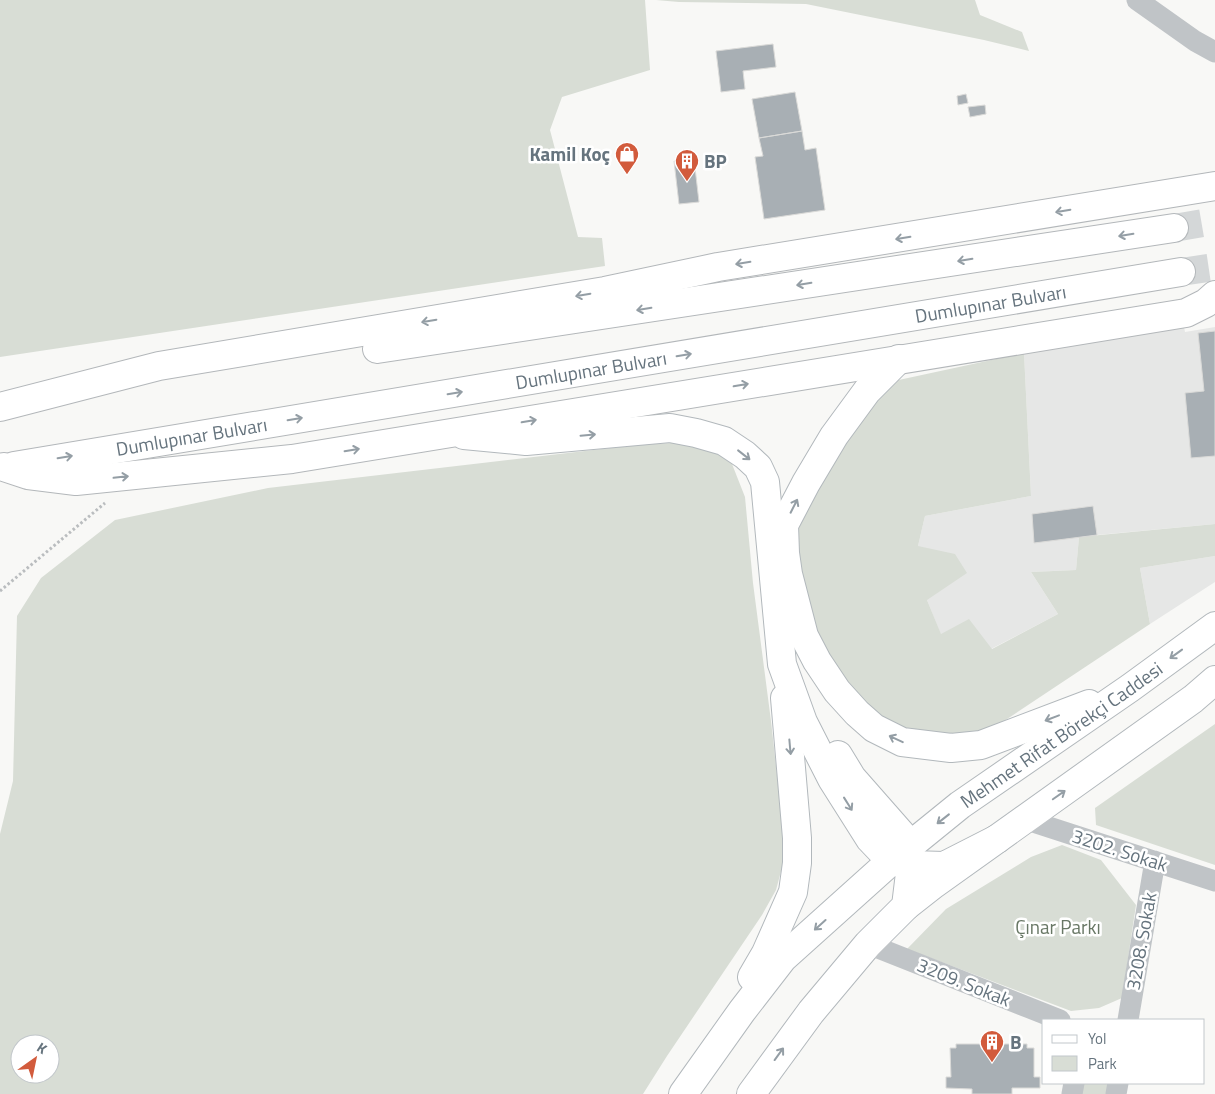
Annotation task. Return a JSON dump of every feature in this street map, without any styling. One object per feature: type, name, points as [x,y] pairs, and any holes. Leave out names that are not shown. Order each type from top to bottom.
[{"type":"main road","points":[[0,407],[159,366],[595,293],[718,267],[1215,186]]},
{"type":"main road","points":[[1169,193],[1186,192],[1215,207]]},
{"type":"main road","points":[[0,407],[1174,228]]},
{"type":"main road","name":"Dumlupınar Bulvarı","points":[[2,468],[1181,272]]},
{"type":"main road","points":[[2,468],[28,475],[76,482],[292,459],[1186,313],[1206,304],[1215,295]]},
{"type":"main road","points":[[899,359],[867,390],[834,436],[784,525],[796,664],[818,725],[904,857],[906,906]]},
{"type":"main road","points":[[453,434],[526,441],[670,428],[724,441],[745,455],[758,467],[765,482],[797,838],[797,863],[793,892],[766,953],[704,1064]]},
{"type":"main road","points":[[786,564],[804,636],[836,691],[874,728],[902,742],[951,748],[981,744],[1130,688]]},
{"type":"main road","name":"Mehmet Rifat Börekçi Caddesi","points":[[683,1094],[742,1011],[783,958],[904,857],[960,805],[1130,688],[1215,626]]},
{"type":"main road","points":[[782,664],[803,722],[832,778],[870,839],[904,857],[944,866],[998,839]]},
{"type":"main road","points":[[751,1094],[810,1012],[868,944],[906,906],[1024,819],[1204,693],[1215,680]]},
{"type":"street","points":[[1137,0],[1195,41],[1215,52]]},
{"type":"street","name":"3202. Sokak","points":[[1024,819],[1215,881]]},
{"type":"street","name":"3208. Sokak","points":[[1128,1019],[1155,861]]},
{"type":"street","name":"3209. Sokak","points":[[868,944],[1057,1019]]},
{"type":"path","points":[[0,590],[112,498]]},
{"type":"shaded area","points":[[1184,327],[1185,332],[1215,327],[1215,524],[1097,535],[1092,506],[1032,514],[1034,543],[1079,537],[1076,570],[1031,572],[1058,614],[991,649],[941,635],[927,600],[918,546],[925,516],[1031,496],[1024,353]]},
{"type":"shaded area","points":[[1215,556],[1215,582],[1150,624],[1140,568]]},
{"type":"green space","points":[[0,0],[645,0],[650,70],[562,97],[550,130],[578,237],[602,238],[605,266],[0,357]]},
{"type":"green space","points":[[656,0],[975,0],[980,15],[1022,32],[1029,51],[806,4]]},
{"type":"green space","points":[[1024,353],[1031,496],[925,516],[918,546],[955,554],[967,573],[927,600],[941,634],[969,619],[992,649],[1058,614],[1031,572],[1076,570],[1079,537],[1215,524],[1215,556],[1140,568],[1150,624],[986,733],[952,738],[887,729],[819,651],[792,534],[844,442],[894,381]]},
{"type":"green space","points":[[689,442],[712,450],[732,464],[745,497],[753,583],[781,811],[784,860],[776,890],[762,915],[643,1094],[0,1094],[0,834],[13,781],[17,616],[41,578],[115,520],[268,488],[636,445]]},
{"type":"green space","points":[[1215,724],[1215,865],[1096,825],[1095,808]]},
{"type":"green space","name":"Çınar Parkı","points":[[1062,845],[1101,860],[1136,905],[1122,998],[1099,1008],[1071,1011],[907,949],[946,909],[1031,857]]},
{"type":"green space","points":[[1081,1084],[1109,1084],[1107,1094],[1080,1094]]},
{"type":"building","points":[[773,44],[776,67],[743,71],[745,89],[721,92],[716,51]]},
{"type":"building","points":[[795,92],[802,131],[759,138],[752,99]]},
{"type":"building","points":[[966,94],[968,103],[958,105],[957,96]]},
{"type":"building","points":[[985,105],[986,114],[970,117],[968,107]]},
{"type":"building","points":[[802,131],[805,150],[816,148],[825,210],[764,219],[755,157],[763,156],[759,138]]},
{"type":"building","name":"BP","points":[[694,159],[699,202],[679,204],[674,161]]},
{"type":"building","points":[[1215,331],[1215,456],[1191,458],[1185,393],[1204,391],[1198,333]]},
{"type":"building","points":[[1093,506],[1097,535],[1034,543],[1032,514]]},
{"type":"building","name":"B","points":[[956,1044],[1027,1044],[1027,1048],[1034,1048],[1034,1077],[1040,1077],[1040,1088],[1012,1088],[1012,1094],[972,1094],[972,1089],[946,1088],[946,1077],[951,1077],[950,1048],[956,1048]]},
{"type":"tunnel","points":[[1174,228],[1215,221]]},
{"type":"tunnel","points":[[1181,272],[1215,267]]},
{"type":"place","name":"Kamil Koç","points":[[627,175]]},
{"type":"place","name":"BP","points":[[687,182]]},
{"type":"place","name":"B","points":[[992,1063]]}]
